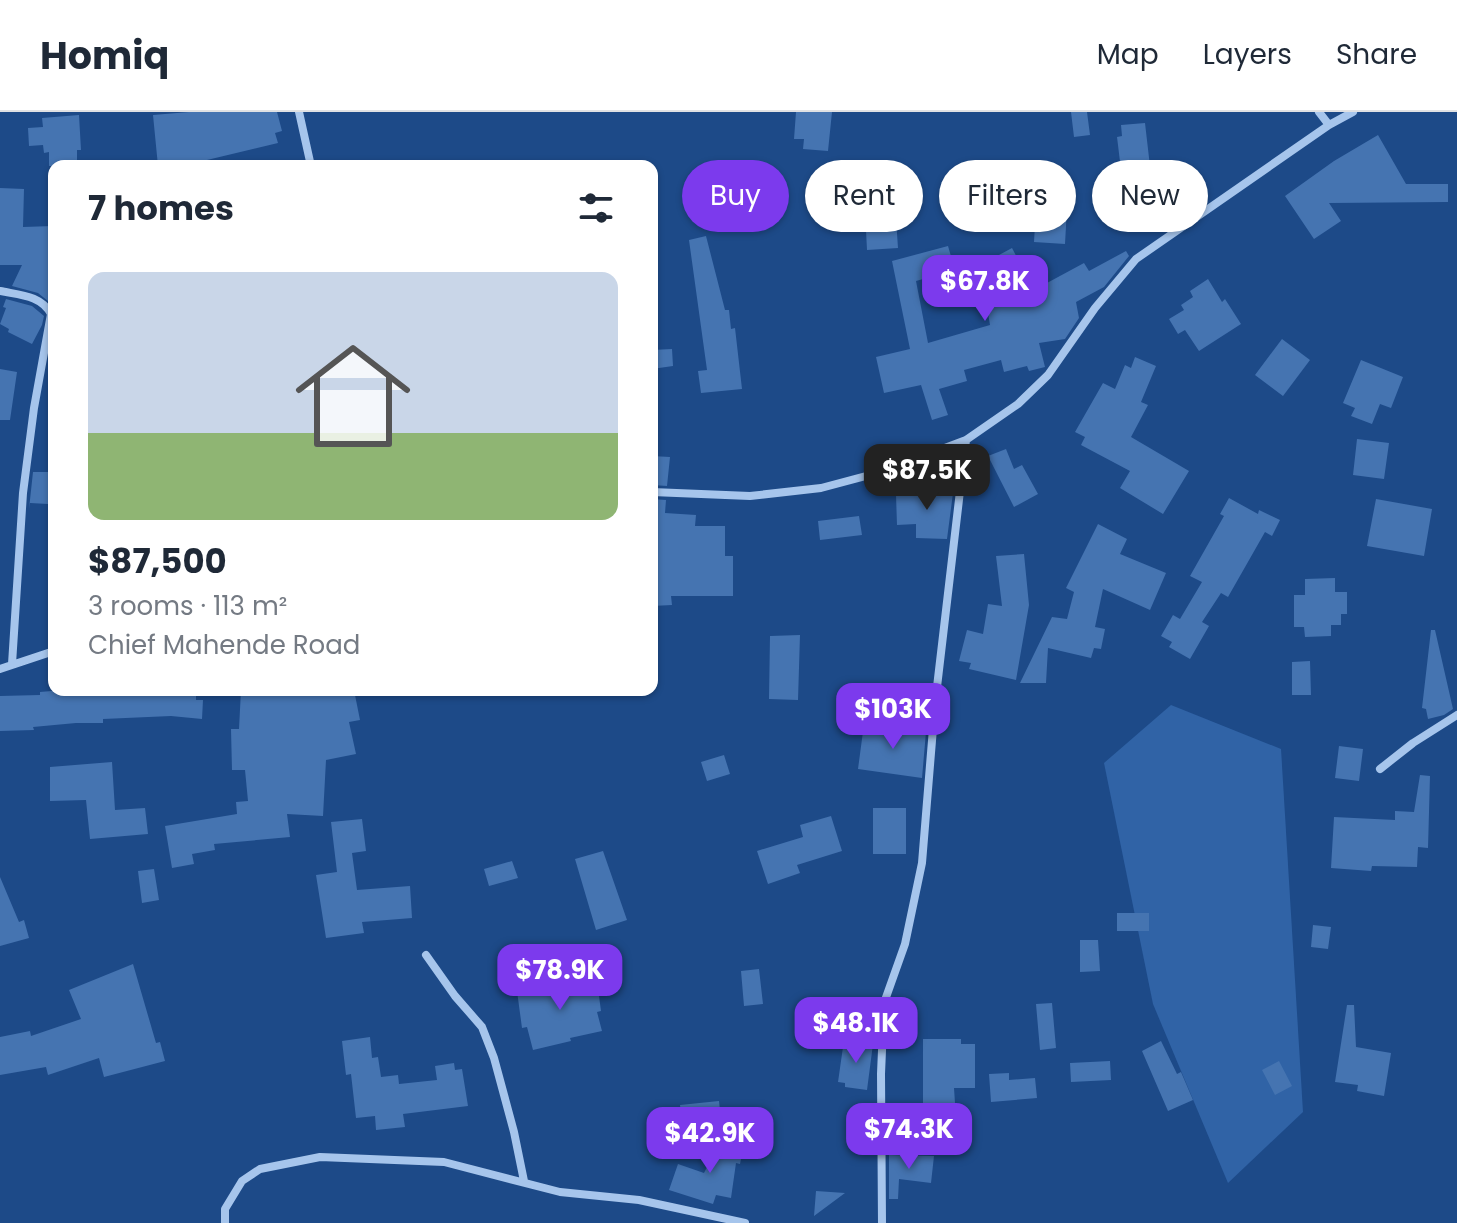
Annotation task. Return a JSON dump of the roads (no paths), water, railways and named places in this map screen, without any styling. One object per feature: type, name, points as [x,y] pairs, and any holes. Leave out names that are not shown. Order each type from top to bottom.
[{"type":"street","points":[[299,112],[310,160]]},
{"type":"street","points":[[1319,112],[1329,125]]},
{"type":"street","points":[[658,492],[750,496],[821,488],[881,472],[966,440],[1018,404],[1048,375],[1095,308],[1136,259],[1329,125],[1353,112]]},
{"type":"street","points":[[0,291],[30,297],[48,308]]},
{"type":"street","points":[[12,664],[23,493],[48,331]]},
{"type":"street","points":[[882,1223],[884,1003],[905,944],[922,863],[935,704],[966,440]]},
{"type":"street","points":[[0,669],[48,653]]},
{"type":"street","points":[[1380,769],[1457,715]]},
{"type":"street","points":[[426,955],[482,1027],[494,1058],[524,1181]]},
{"type":"street","points":[[225,1223],[225,1209],[242,1181],[260,1169],[320,1157],[444,1162],[560,1192],[639,1200],[745,1223]]}]
